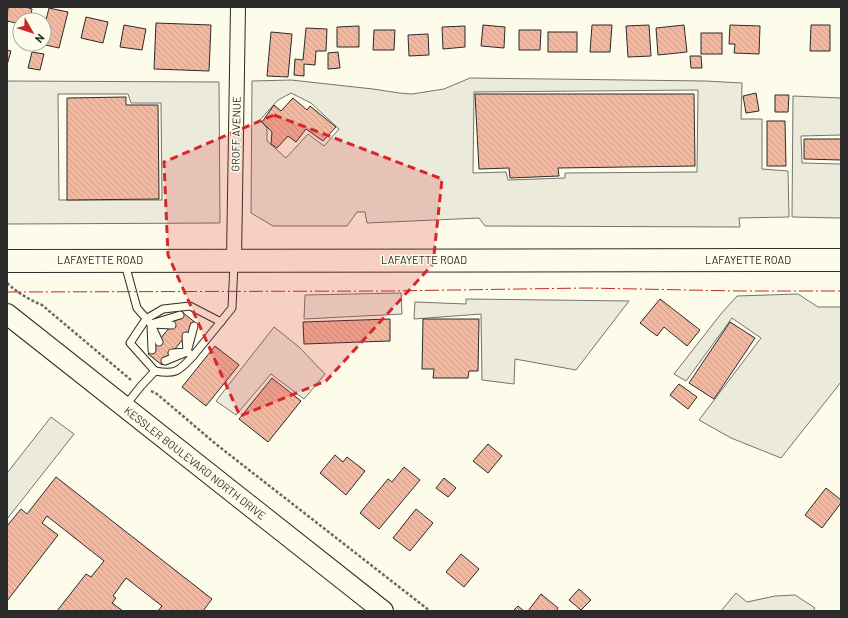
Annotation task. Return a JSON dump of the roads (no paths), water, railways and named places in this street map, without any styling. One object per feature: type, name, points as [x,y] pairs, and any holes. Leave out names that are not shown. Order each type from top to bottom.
[{"type":"main road","name":"LAFAYETTE ROAD","points":[[7,261],[841,260]]},
{"type":"main road","name":"KESSLER BOULEVARD NORTH DRIVE","points":[[7,314],[383,611]]},
{"type":"street","name":"GROFF AVENUE","points":[[234,260],[238,7]]},
{"type":"lane","points":[[124,260],[136,308],[149,322],[159,342]]},
{"type":"lane","points":[[221,322],[190,306],[163,309],[130,343],[155,371],[166,373],[180,370],[190,354],[221,322],[232,308],[234,260]]},
{"type":"lane","points":[[149,322],[180,315]]},
{"type":"lane","points":[[149,322],[172,325]]},
{"type":"lane","points":[[149,322],[152,350]]},
{"type":"lane","points":[[190,354],[194,326]]},
{"type":"lane","points":[[186,336],[190,354]]},
{"type":"lane","points":[[172,353],[190,354]]},
{"type":"lane","points":[[165,361],[190,354]]},
{"type":"lane","points":[[124,407],[155,371]]}]
